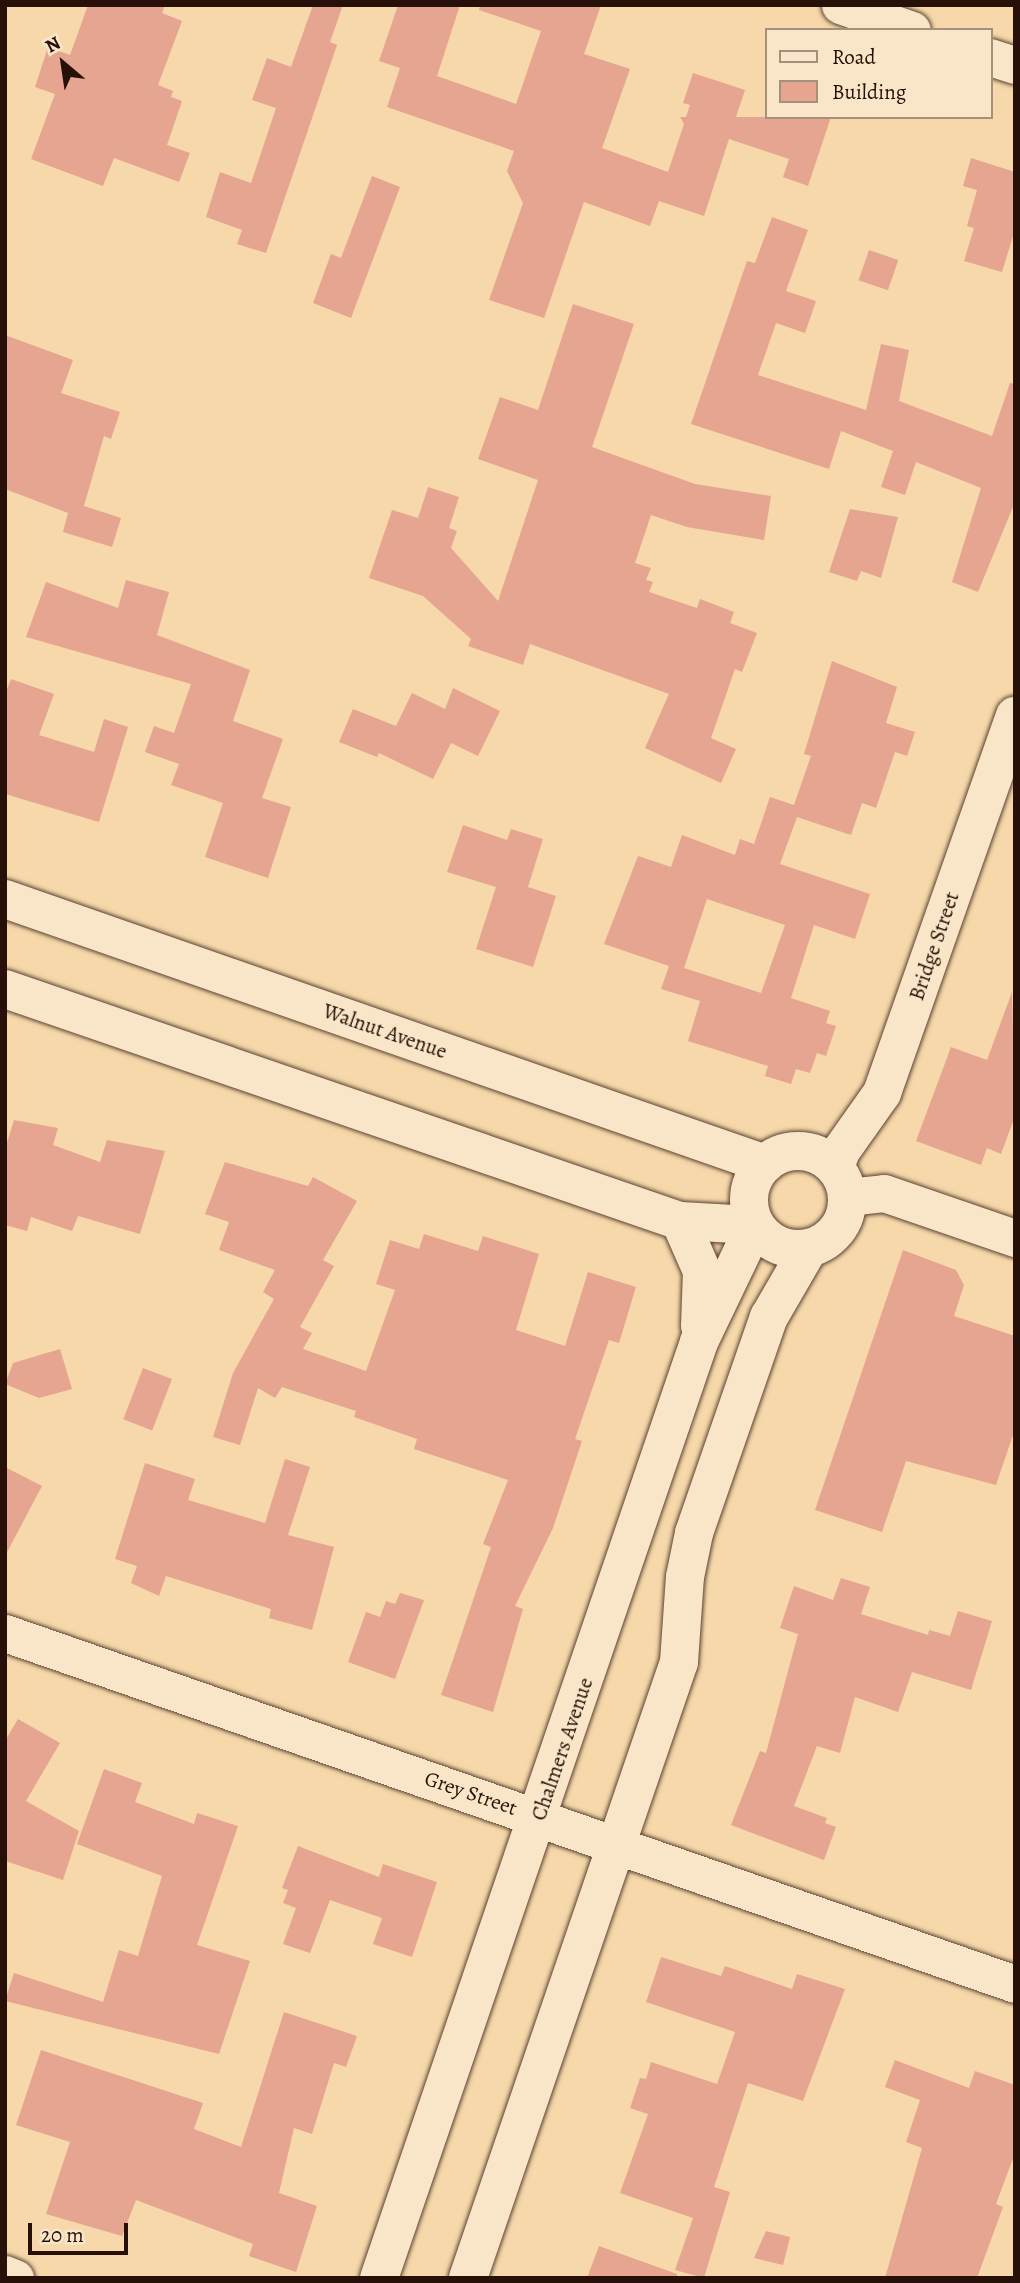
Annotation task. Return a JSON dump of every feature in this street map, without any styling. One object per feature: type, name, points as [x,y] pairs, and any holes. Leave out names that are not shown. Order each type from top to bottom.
[{"type":"street","points":[[840,5],[906,28]]},
{"type":"street","points":[[992,58],[1015,65]]},
{"type":"street","name":"Bridge Street","points":[[841,1182],[841,1151],[882,1093],[1012,736]]},
{"type":"street","name":"Walnut Avenue","points":[[5,899],[765,1164]]},
{"type":"street","points":[[5,989],[680,1221],[755,1225],[778,1245],[809,1248]]},
{"type":"street","points":[[755,1225],[750,1193],[765,1164],[793,1152],[816,1155],[841,1182],[884,1193],[1015,1238]]},
{"type":"street","points":[[468,2278],[680,1662],[685,1577],[694,1533],[769,1317],[809,1248],[833,1235],[841,1224],[841,1182]]},
{"type":"street","points":[[680,1221],[702,1271],[699,1342]]},
{"type":"street","name":"Chalmers Avenue","points":[[379,2278],[539,1817],[699,1342],[755,1225]]},
{"type":"street","name":"Grey Street","points":[[5,1633],[619,1844],[1015,1984]]},
{"type":"street","points":[[5,2274],[15,2278]]},
{"type":"building","points":[[88,5],[165,5],[162,13],[182,21],[158,85],[173,91],[171,97],[182,101],[167,145],[190,153],[179,182],[114,158],[103,186],[31,159],[55,94],[35,87],[48,47],[70,55]]},
{"type":"building","points":[[313,5],[343,5],[330,42],[337,45],[266,253],[237,244],[242,230],[206,217],[220,172],[251,183],[276,108],[252,100],[267,58],[291,67]]},
{"type":"building","points":[[398,5],[460,5],[437,76],[516,104],[541,31],[479,10],[480,5],[601,5],[584,54],[630,69],[602,148],[668,172],[684,124],[680,117],[686,117],[690,105],[683,103],[693,73],[745,90],[736,117],[830,119],[808,186],[783,177],[789,159],[729,139],[704,216],[659,201],[650,226],[584,202],[544,318],[489,300],[523,203],[507,171],[514,151],[387,107],[400,68],[379,61]]},
{"type":"building","points":[[971,158],[1015,172],[1015,230],[1002,272],[964,261],[974,228],[967,226],[977,190],[963,186]]},
{"type":"building","points":[[372,176],[400,187],[351,318],[313,303],[331,254],[341,258]]},
{"type":"building","points":[[772,217],[808,230],[786,291],[816,301],[805,333],[776,323],[758,375],[866,410],[881,344],[909,350],[899,401],[992,436],[1010,383],[1015,384],[1015,502],[978,592],[952,582],[981,488],[916,462],[905,495],[881,487],[893,451],[841,431],[829,469],[691,424],[747,261],[755,263]]},
{"type":"building","points":[[869,250],[898,260],[888,290],[859,280]]},
{"type":"building","points":[[573,304],[634,324],[592,447],[695,484],[771,496],[764,540],[687,527],[651,515],[635,563],[651,568],[646,580],[653,582],[649,592],[697,608],[700,599],[734,612],[730,623],[757,633],[742,672],[735,669],[711,738],[736,749],[721,783],[645,748],[669,694],[530,644],[523,665],[468,646],[471,639],[423,596],[369,578],[392,510],[418,518],[428,487],[459,497],[449,528],[457,531],[451,548],[498,601],[538,480],[478,459],[500,397],[538,410]]},
{"type":"building","points":[[5,335],[73,360],[61,393],[120,412],[111,439],[104,436],[84,506],[121,518],[112,547],[63,532],[68,513],[5,489]]},
{"type":"building","points":[[850,509],[898,517],[881,578],[861,571],[857,581],[829,572]]},
{"type":"building","points":[[126,580],[169,592],[157,635],[250,670],[233,721],[283,739],[262,798],[291,807],[268,878],[205,857],[223,803],[171,785],[179,764],[145,752],[154,726],[174,733],[191,684],[26,637],[46,582],[118,608]]},
{"type":"building","points":[[832,661],[897,687],[886,723],[915,732],[907,756],[895,752],[876,808],[862,803],[851,835],[797,817],[780,864],[870,894],[855,939],[814,925],[791,998],[830,1011],[826,1023],[836,1026],[826,1056],[817,1053],[810,1073],[796,1069],[791,1084],[765,1076],[768,1066],[688,1041],[700,1001],[661,989],[669,966],[604,944],[638,856],[671,867],[682,835],[735,855],[740,839],[754,844],[770,797],[794,805],[811,756],[804,754]],"holes":[[[707,899],[785,925],[761,993],[684,968]]]},
{"type":"building","points":[[11,679],[54,694],[39,735],[94,752],[104,719],[128,727],[99,822],[5,794],[5,694]]},
{"type":"building","points":[[453,688],[500,711],[478,756],[451,743],[433,779],[379,753],[377,757],[339,742],[353,709],[396,726],[412,693],[445,709]]},
{"type":"building","points":[[463,825],[507,840],[511,829],[543,839],[528,887],[556,896],[533,967],[476,949],[496,887],[447,872]]},
{"type":"building","points":[[1012,992],[1015,1116],[1001,1154],[987,1148],[981,1165],[916,1141],[951,1047],[987,1060]]},
{"type":"building","points":[[14,1120],[58,1128],[53,1145],[100,1162],[107,1140],[165,1151],[140,1234],[78,1216],[72,1231],[31,1217],[27,1231],[5,1225],[5,1149]]},
{"type":"building","points":[[225,1162],[308,1186],[313,1177],[357,1201],[323,1260],[334,1266],[300,1327],[312,1333],[303,1349],[366,1371],[395,1290],[376,1284],[390,1240],[419,1249],[424,1234],[478,1251],[483,1236],[539,1254],[516,1330],[565,1346],[588,1272],[636,1287],[619,1343],[609,1340],[575,1439],[582,1441],[553,1528],[515,1606],[523,1609],[493,1712],[441,1695],[491,1547],[483,1544],[508,1480],[414,1449],[417,1439],[354,1417],[356,1411],[282,1387],[275,1398],[258,1388],[240,1445],[213,1437],[233,1373],[274,1299],[263,1292],[275,1270],[219,1250],[229,1222],[205,1214]]},
{"type":"building","points":[[903,1250],[956,1270],[964,1285],[954,1316],[1015,1336],[1015,1429],[996,1485],[906,1461],[882,1532],[815,1510]]},
{"type":"building","points":[[60,1349],[72,1389],[39,1398],[5,1384],[13,1363]]},
{"type":"building","points":[[143,1368],[172,1379],[152,1430],[123,1419]]},
{"type":"building","points":[[285,1459],[310,1467],[288,1535],[334,1547],[312,1630],[269,1618],[271,1609],[166,1576],[159,1596],[131,1583],[137,1566],[115,1559],[145,1463],[195,1479],[188,1500],[265,1523]]},
{"type":"building","points":[[5,1467],[42,1486],[5,1556]]},
{"type":"building","points":[[841,1578],[870,1587],[861,1614],[928,1635],[929,1630],[950,1636],[958,1611],[992,1621],[971,1690],[912,1672],[898,1712],[855,1697],[840,1753],[817,1746],[794,1806],[827,1818],[825,1823],[836,1827],[824,1860],[731,1825],[760,1751],[766,1753],[798,1634],[780,1628],[794,1586],[833,1600]]},
{"type":"building","points":[[400,1593],[424,1600],[395,1679],[348,1662],[366,1612],[380,1617],[386,1601],[395,1604]]},
{"type":"building","points":[[18,1719],[60,1743],[26,1801],[79,1831],[63,1880],[5,1861],[5,1741]]},
{"type":"building","points":[[104,1769],[142,1783],[135,1802],[194,1824],[197,1813],[238,1826],[197,1945],[250,1961],[219,2054],[5,2001],[14,1973],[103,2002],[119,1950],[138,1956],[162,1876],[77,1844]]},
{"type":"building","points":[[298,1846],[379,1877],[383,1864],[437,1882],[412,1957],[373,1944],[382,1918],[330,1900],[310,1953],[283,1944],[296,1908],[283,1903],[288,1890],[282,1888]]},
{"type":"building","points":[[661,1957],[721,1976],[725,1966],[792,1989],[797,1974],[845,1989],[803,2101],[748,2083],[714,2187],[730,2192],[704,2278],[675,2270],[693,2218],[620,2193],[648,2114],[630,2108],[640,2078],[646,2079],[651,2062],[717,2084],[735,2032],[646,2002]]},
{"type":"building","points":[[284,2012],[357,2036],[346,2067],[334,2063],[312,2134],[294,2128],[279,2193],[317,2206],[296,2272],[249,2256],[253,2244],[136,2200],[122,2236],[46,2214],[70,2142],[16,2125],[41,2050],[203,2103],[194,2129],[241,2147]]},
{"type":"building","points":[[895,2060],[969,2088],[975,2071],[1015,2085],[1015,2153],[996,2204],[1003,2207],[977,2278],[885,2278],[922,2148],[906,2142],[920,2100],[885,2087]]},
{"type":"building","points":[[766,2231],[790,2237],[783,2265],[754,2258]]},
{"type":"building","points":[[599,2246],[677,2274],[677,2278],[587,2278]]}]
